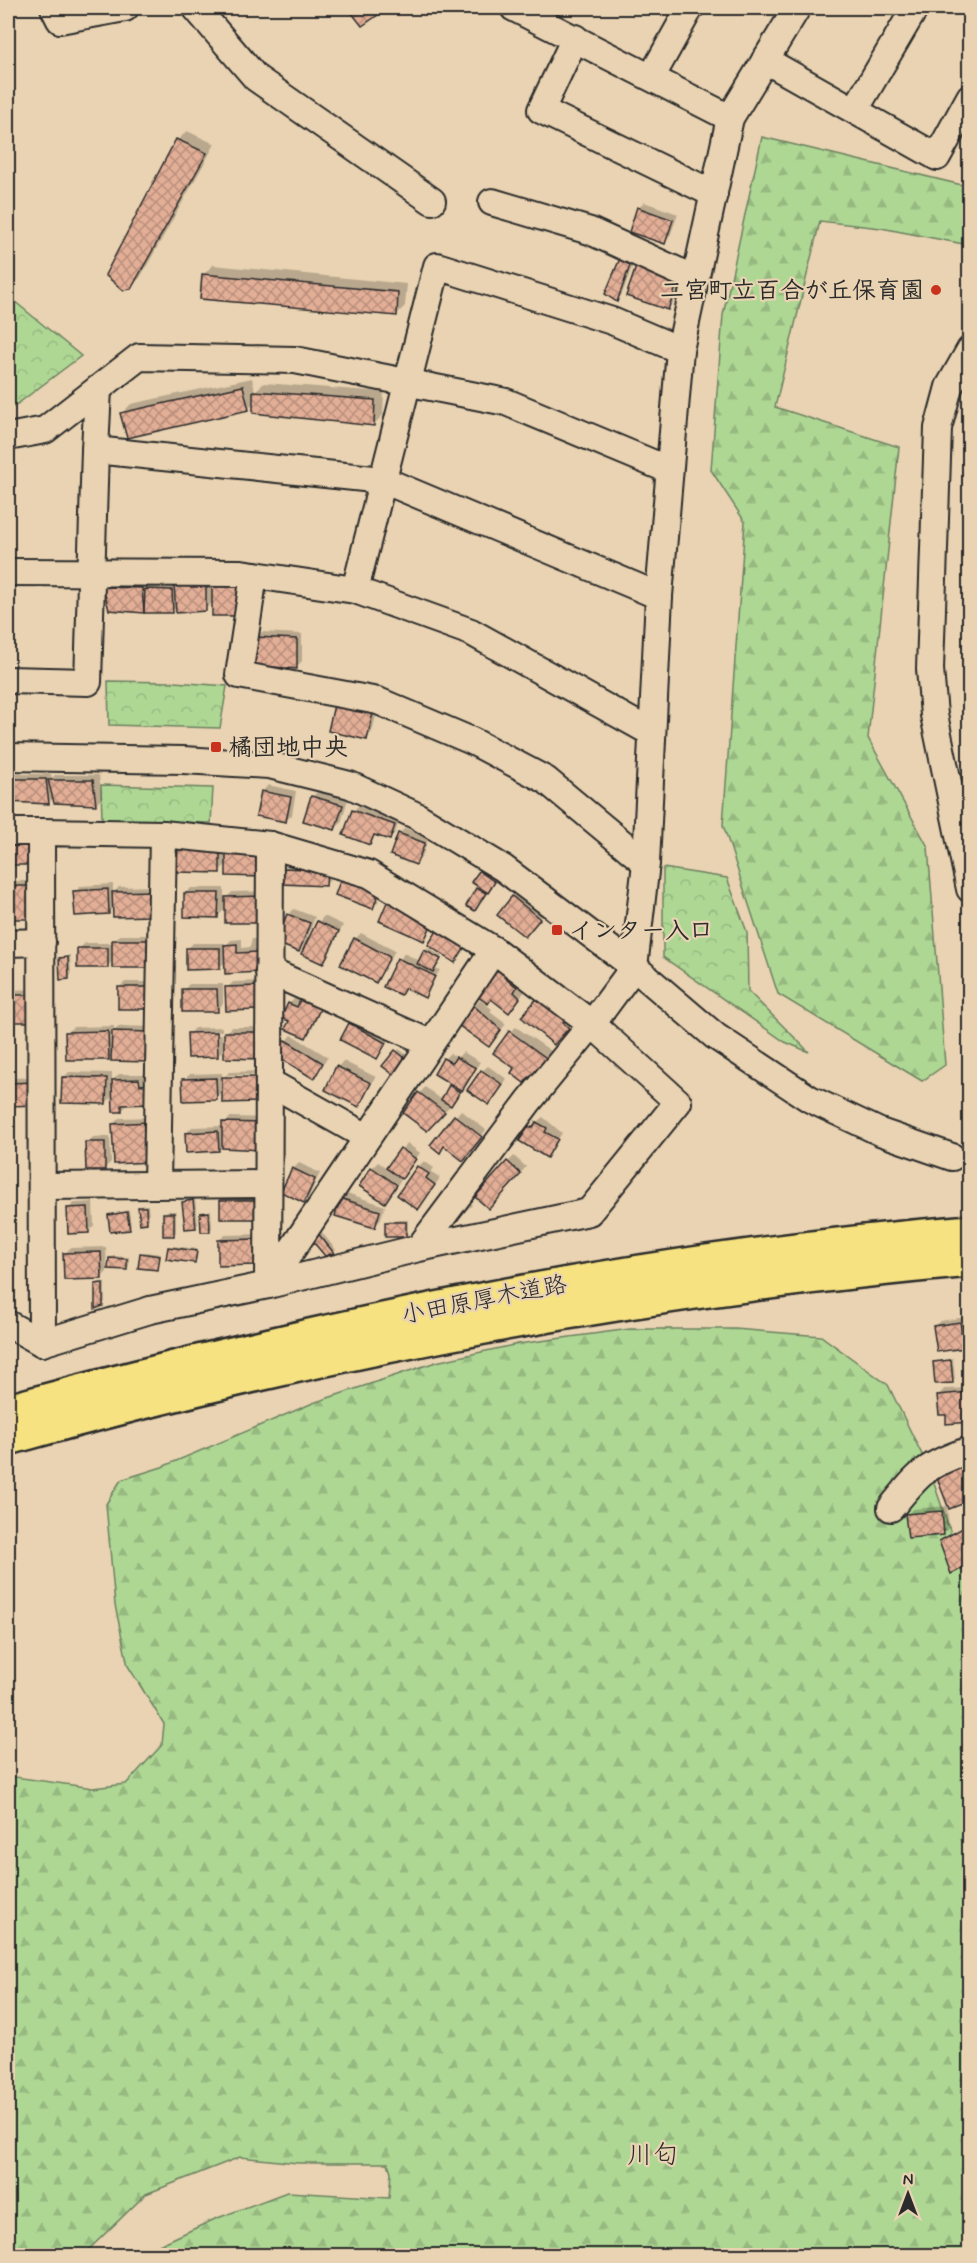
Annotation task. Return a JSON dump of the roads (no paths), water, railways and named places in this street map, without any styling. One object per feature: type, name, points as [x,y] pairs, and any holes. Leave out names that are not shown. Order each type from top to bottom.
[{"type":"highway","name":"小田原厚木道路","points":[[8,1411],[274,1342],[459,1302],[680,1265],[845,1242],[969,1232]]},
{"type":"highway","name":"小田原厚木道路","points":[[8,1438],[282,1368],[464,1329],[673,1294],[846,1271],[969,1260]]},
{"type":"street","points":[[54,8],[60,20],[125,8]]},
{"type":"street","points":[[196,8],[256,78],[432,201]]},
{"type":"street","points":[[514,8],[652,76],[730,118]]},
{"type":"street","points":[[652,76],[690,8]]},
{"type":"street","points":[[419,1248],[529,1101],[592,1024],[634,967],[646,863],[659,596],[680,350],[730,118],[797,8]]},
{"type":"street","points":[[855,110],[915,8]]},
{"type":"street","points":[[574,38],[541,110],[714,194]]},
{"type":"street","points":[[765,60],[937,157],[969,97]]},
{"type":"street","points":[[492,202],[590,231],[695,279]]},
{"type":"street","points":[[355,590],[437,266],[612,321],[680,350]]},
{"type":"street","points":[[969,350],[949,387],[939,428],[930,669],[934,715],[965,847],[969,889]]},
{"type":"street","points":[[8,437],[45,430],[139,357],[295,360],[506,402],[669,470]]},
{"type":"street","points":[[8,680],[88,682],[98,389]]},
{"type":"street","points":[[95,450],[383,480],[659,596]]},
{"type":"street","points":[[8,572],[254,575],[355,590],[471,632],[652,733]]},
{"type":"street","points":[[254,575],[239,675],[378,701],[472,741],[546,780],[646,863]]},
{"type":"street","points":[[8,757],[183,760],[269,765],[350,785],[417,816],[503,868],[634,967],[715,1036],[810,1099],[880,1132],[951,1157]]},
{"type":"street","points":[[8,832],[163,834],[270,845],[369,874],[494,950],[592,1024],[678,1102],[589,1212],[419,1248],[268,1285],[150,1310],[42,1343],[8,1324]]},
{"type":"street","points":[[41,832],[44,1186],[42,1343]]},
{"type":"street","points":[[157,1185],[163,834]]},
{"type":"street","points":[[268,1285],[270,845]]},
{"type":"street","points":[[8,943],[42,942]]},
{"type":"street","points":[[268,1285],[494,950]]},
{"type":"street","points":[[269,972],[430,1043]]},
{"type":"street","points":[[269,1082],[367,1137]]},
{"type":"street","points":[[44,1186],[268,1184]]},
{"type":"street","points":[[891,1508],[911,1483],[936,1461],[969,1450]]},
{"type":"place","name":"二宮町立百合が丘保育園","points":[[936,290]]},
{"type":"place","name":"橘団地中央","points":[[216,747]]},
{"type":"place","name":"インター入口","points":[[557,930]]},
{"type":"district","name":"川匂","points":[[653,2154]]}]
